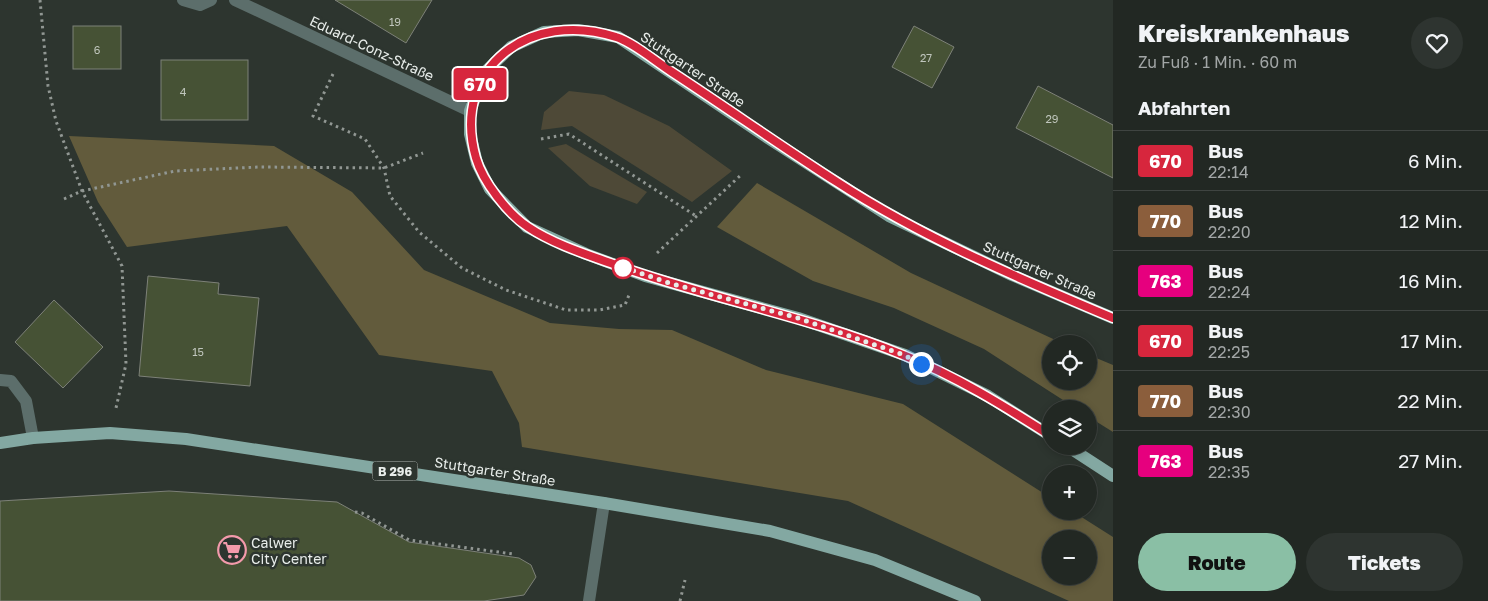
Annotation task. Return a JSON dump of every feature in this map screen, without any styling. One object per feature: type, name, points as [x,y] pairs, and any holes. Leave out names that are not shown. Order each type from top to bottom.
[{"type":"main road","name":"Stuttgarter Straße","points":[[1042,430],[988,396],[904,355],[798,318],[637,273],[586,254],[527,227],[490,189],[477,162],[470,134],[470,111],[485,72],[511,47],[544,32],[578,30],[618,37],[768,138],[889,216],[1012,275],[1113,318]]},
{"type":"main road","name":"Stuttgarter Straße","points":[[0,443],[34,438],[110,433],[186,439],[604,503],[770,532],[875,560],[975,601]]},
{"type":"main road","points":[[1081,455],[1113,476]]},
{"type":"street","points":[[183,0],[200,5],[211,0]]},
{"type":"street","name":"Eduard-Conz-Straße","points":[[235,0],[470,111]]},
{"type":"street","points":[[0,380],[11,381],[26,401],[34,438]]},
{"type":"street","points":[[589,601],[604,503]]},
{"type":"path","points":[[40,0],[48,86],[56,121],[82,191],[122,266],[126,364],[110,433]]},
{"type":"path","points":[[331,79],[314,116],[365,139],[384,168],[390,196],[419,232],[462,268],[506,290],[566,310],[599,310],[625,305],[637,273],[742,174]]},
{"type":"path","points":[[542,139],[569,134],[696,216]]},
{"type":"path","points":[[64,200],[82,191],[175,172],[259,167],[384,168],[423,153]]},
{"type":"path","points":[[355,512],[362,513],[409,540],[513,554]]},
{"type":"path","points":[[680,601],[685,580]]},
{"type":"shaded area","points":[[569,91],[604,95],[669,126],[732,171],[692,202],[572,126],[541,130],[544,112]]},
{"type":"shaded area","points":[[69,136],[274,146],[352,192],[424,270],[550,323],[619,329],[672,330],[766,370],[903,404],[1042,492],[1042,520],[1086,520],[1113,537],[1113,601],[1069,601],[848,501],[522,447],[519,423],[492,371],[379,355],[287,226],[127,247],[98,202]]},
{"type":"shaded area","points":[[566,144],[647,192],[637,204],[590,186],[548,148]]},
{"type":"shaded area","points":[[757,183],[911,273],[1045,335],[1042,335],[1042,386],[984,349],[894,308],[813,281],[717,227]]},
{"type":"shaded area","points":[[1097,358],[1113,365],[1113,432],[1097,422],[1097,400],[1063,400],[1048,390],[1097,390]]},
{"type":"building","points":[[335,0],[432,0],[406,43]]},
{"type":"building","points":[[73,26],[121,26],[121,69],[73,69]]},
{"type":"building","points":[[914,26],[954,47],[932,88],[892,67]]},
{"type":"building","points":[[161,60],[248,60],[248,120],[161,120]]},
{"type":"building","points":[[1038,86],[1113,125],[1113,178],[1016,128]]},
{"type":"building","points":[[148,276],[219,283],[218,294],[259,298],[250,386],[139,376]]},
{"type":"building","points":[[54,300],[103,347],[63,388],[15,342]]},
{"type":"building","name":"Calwer City Center","points":[[169,491],[337,502],[409,542],[519,558],[531,565],[536,577],[524,595],[484,601],[0,601],[0,501]]},
{"type":"bus line","name":"670","points":[[1042,430],[988,396],[904,355],[798,318],[645,276],[586,254],[527,227],[490,189],[477,162],[470,134],[470,111],[485,72],[511,47],[544,32],[578,30],[618,37],[768,138],[889,216],[1012,275],[1113,318]]},
{"type":"place","name":"Calwer City Center","points":[[232,550]]},
{"type":"route","points":[[623,268],[620,266],[669,283],[798,318],[904,355],[921,364]]}]
